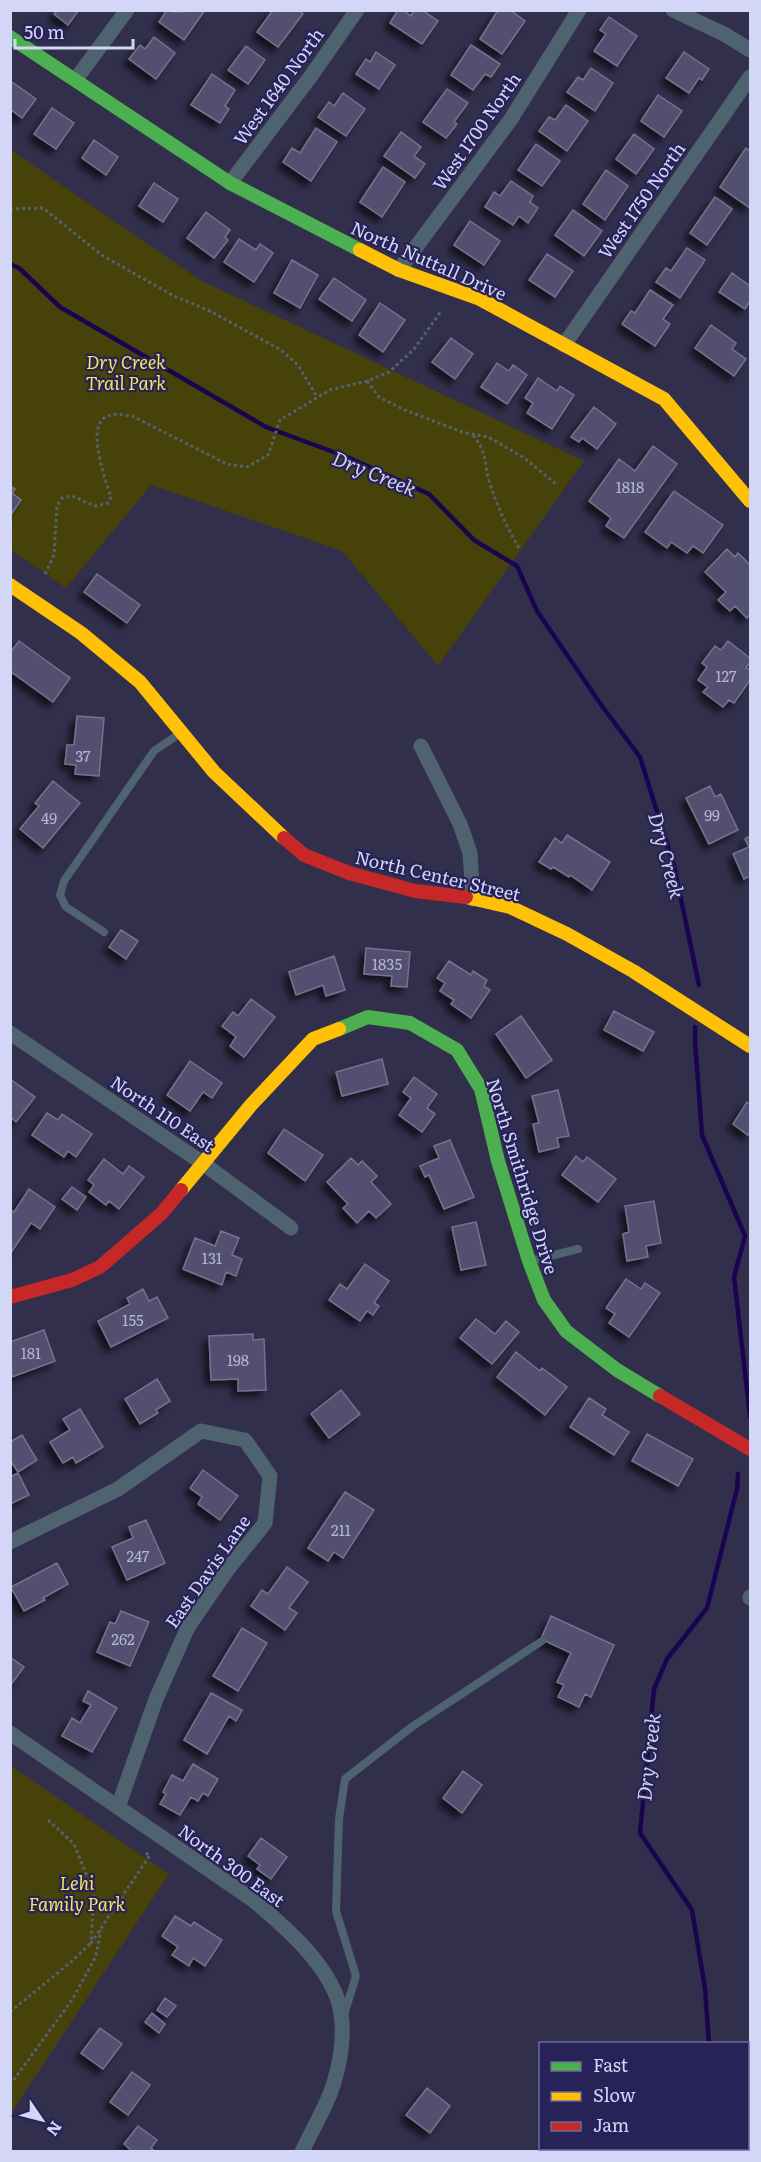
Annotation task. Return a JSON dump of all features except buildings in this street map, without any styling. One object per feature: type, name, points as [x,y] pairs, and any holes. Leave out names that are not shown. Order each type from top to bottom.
[{"type":"street","points":[[76,79],[127,10]]},
{"type":"street","name":"West 1640 North","points":[[230,183],[311,76],[357,10]]},
{"type":"street","name":"West 1700 North","points":[[399,270],[511,119],[579,10]]},
{"type":"street","points":[[673,10],[724,34],[750,50]]},
{"type":"street","name":"North Nuttall Drive","points":[[10,37],[230,183],[399,270],[480,299],[664,399],[750,501]]},
{"type":"street","name":"West 1750 North","points":[[564,345],[750,77]]},
{"type":"street","name":"North Center Street","points":[[10,585],[81,633],[140,682],[214,772],[266,823],[304,855],[349,873],[416,891],[510,907],[567,934],[633,971],[750,1046]]},
{"type":"street","points":[[421,746],[460,824],[470,853],[473,899]]},
{"type":"street","name":"North Smithridge Drive","points":[[204,1164],[251,1105],[313,1039],[368,1017],[410,1023],[457,1050],[481,1089],[498,1161],[530,1261],[544,1300],[566,1331],[616,1370],[750,1449]]},
{"type":"street","name":"North 110 East","points":[[10,1033],[204,1164],[291,1228]]},
{"type":"street","points":[[10,1297],[72,1280],[100,1267],[161,1214],[204,1164]]},
{"type":"street","points":[[10,1290],[33,1290]]},
{"type":"street","name":"East Davis Lane","points":[[10,1542],[118,1489],[201,1431],[245,1440],[270,1476],[265,1523],[228,1569],[188,1627],[156,1699],[118,1807]]},
{"type":"street","name":"North 300 East","points":[[10,1733],[253,1900],[288,1930],[319,1967],[336,1995],[342,2020],[339,2062],[330,2094],[302,2151]]},
{"type":"lane","points":[[104,932],[66,908],[60,895],[64,880],[154,751],[180,733]]},
{"type":"lane","points":[[530,1261],[578,1249]]},
{"type":"lane","points":[[342,2020],[356,1976],[336,1911],[339,1819],[345,1779],[413,1726],[542,1641]]},
{"type":"path","points":[[10,209],[43,208],[103,256],[174,296],[210,311],[281,350],[298,364],[317,397]]},
{"type":"path","points":[[45,574],[54,555],[57,506],[62,498],[72,496],[95,506],[108,504],[111,497],[97,443],[97,428],[104,418],[116,414],[132,416],[227,464],[247,467],[268,455],[280,420],[330,390],[367,381],[389,372],[414,349],[442,310]]},
{"type":"path","points":[[367,381],[379,397],[405,410],[462,432],[488,437],[523,456],[556,484]]},
{"type":"path","points":[[472,434],[483,448],[489,483],[507,527],[520,550]]},
{"type":"path","points":[[48,1820],[74,1844],[94,1894],[90,1943]]},
{"type":"path","points":[[10,2012],[90,1943],[150,1855],[143,1852]]},
{"type":"path","points":[[10,2085],[72,2000],[96,1956],[102,1927]]},
{"type":"green space","name":"Dry Creek Trail Park","points":[[11,150],[200,280],[584,461],[438,666],[342,551],[151,485],[66,588],[11,550]]},
{"type":"green space","name":"Lehi Family Park","points":[[11,1766],[169,1874],[11,2113]]},
{"type":"waterway","name":"Dry Creek","points":[[10,264],[19,268],[60,307],[266,427],[347,457],[429,494],[474,540],[517,566],[537,611],[640,757],[674,866],[699,985]]},
{"type":"waterway","name":"Dry Creek","points":[[695,1027],[702,1135],[745,1236],[734,1277],[750,1416]]},
{"type":"waterway","name":"Dry Creek","points":[[709,2042],[705,1988],[692,1910],[640,1833],[654,1689],[667,1659],[707,1608],[737,1489],[738,1474]]},
{"type":"traffic: fast","points":[[10,37],[230,183],[360,250]]},
{"type":"traffic: fast","points":[[339,1029],[368,1017],[410,1023],[457,1050],[481,1089],[498,1161],[529,1261],[544,1300],[566,1331],[617,1370],[660,1396]]},
{"type":"traffic: slow","points":[[360,250],[399,270],[480,299],[664,399],[750,501]]},
{"type":"traffic: slow","points":[[10,585],[81,633],[140,682],[214,772],[284,838]]},
{"type":"traffic: slow","points":[[466,897],[510,907],[567,934],[633,971],[750,1046]]},
{"type":"traffic: slow","points":[[181,1190],[251,1105],[313,1039],[339,1029]]},
{"type":"traffic: jam","points":[[284,838],[304,855],[349,873],[415,891],[466,897]]},
{"type":"traffic: jam","points":[[10,1297],[72,1280],[100,1267],[161,1214],[181,1190]]},
{"type":"traffic: jam","points":[[660,1396],[750,1449]]}]
